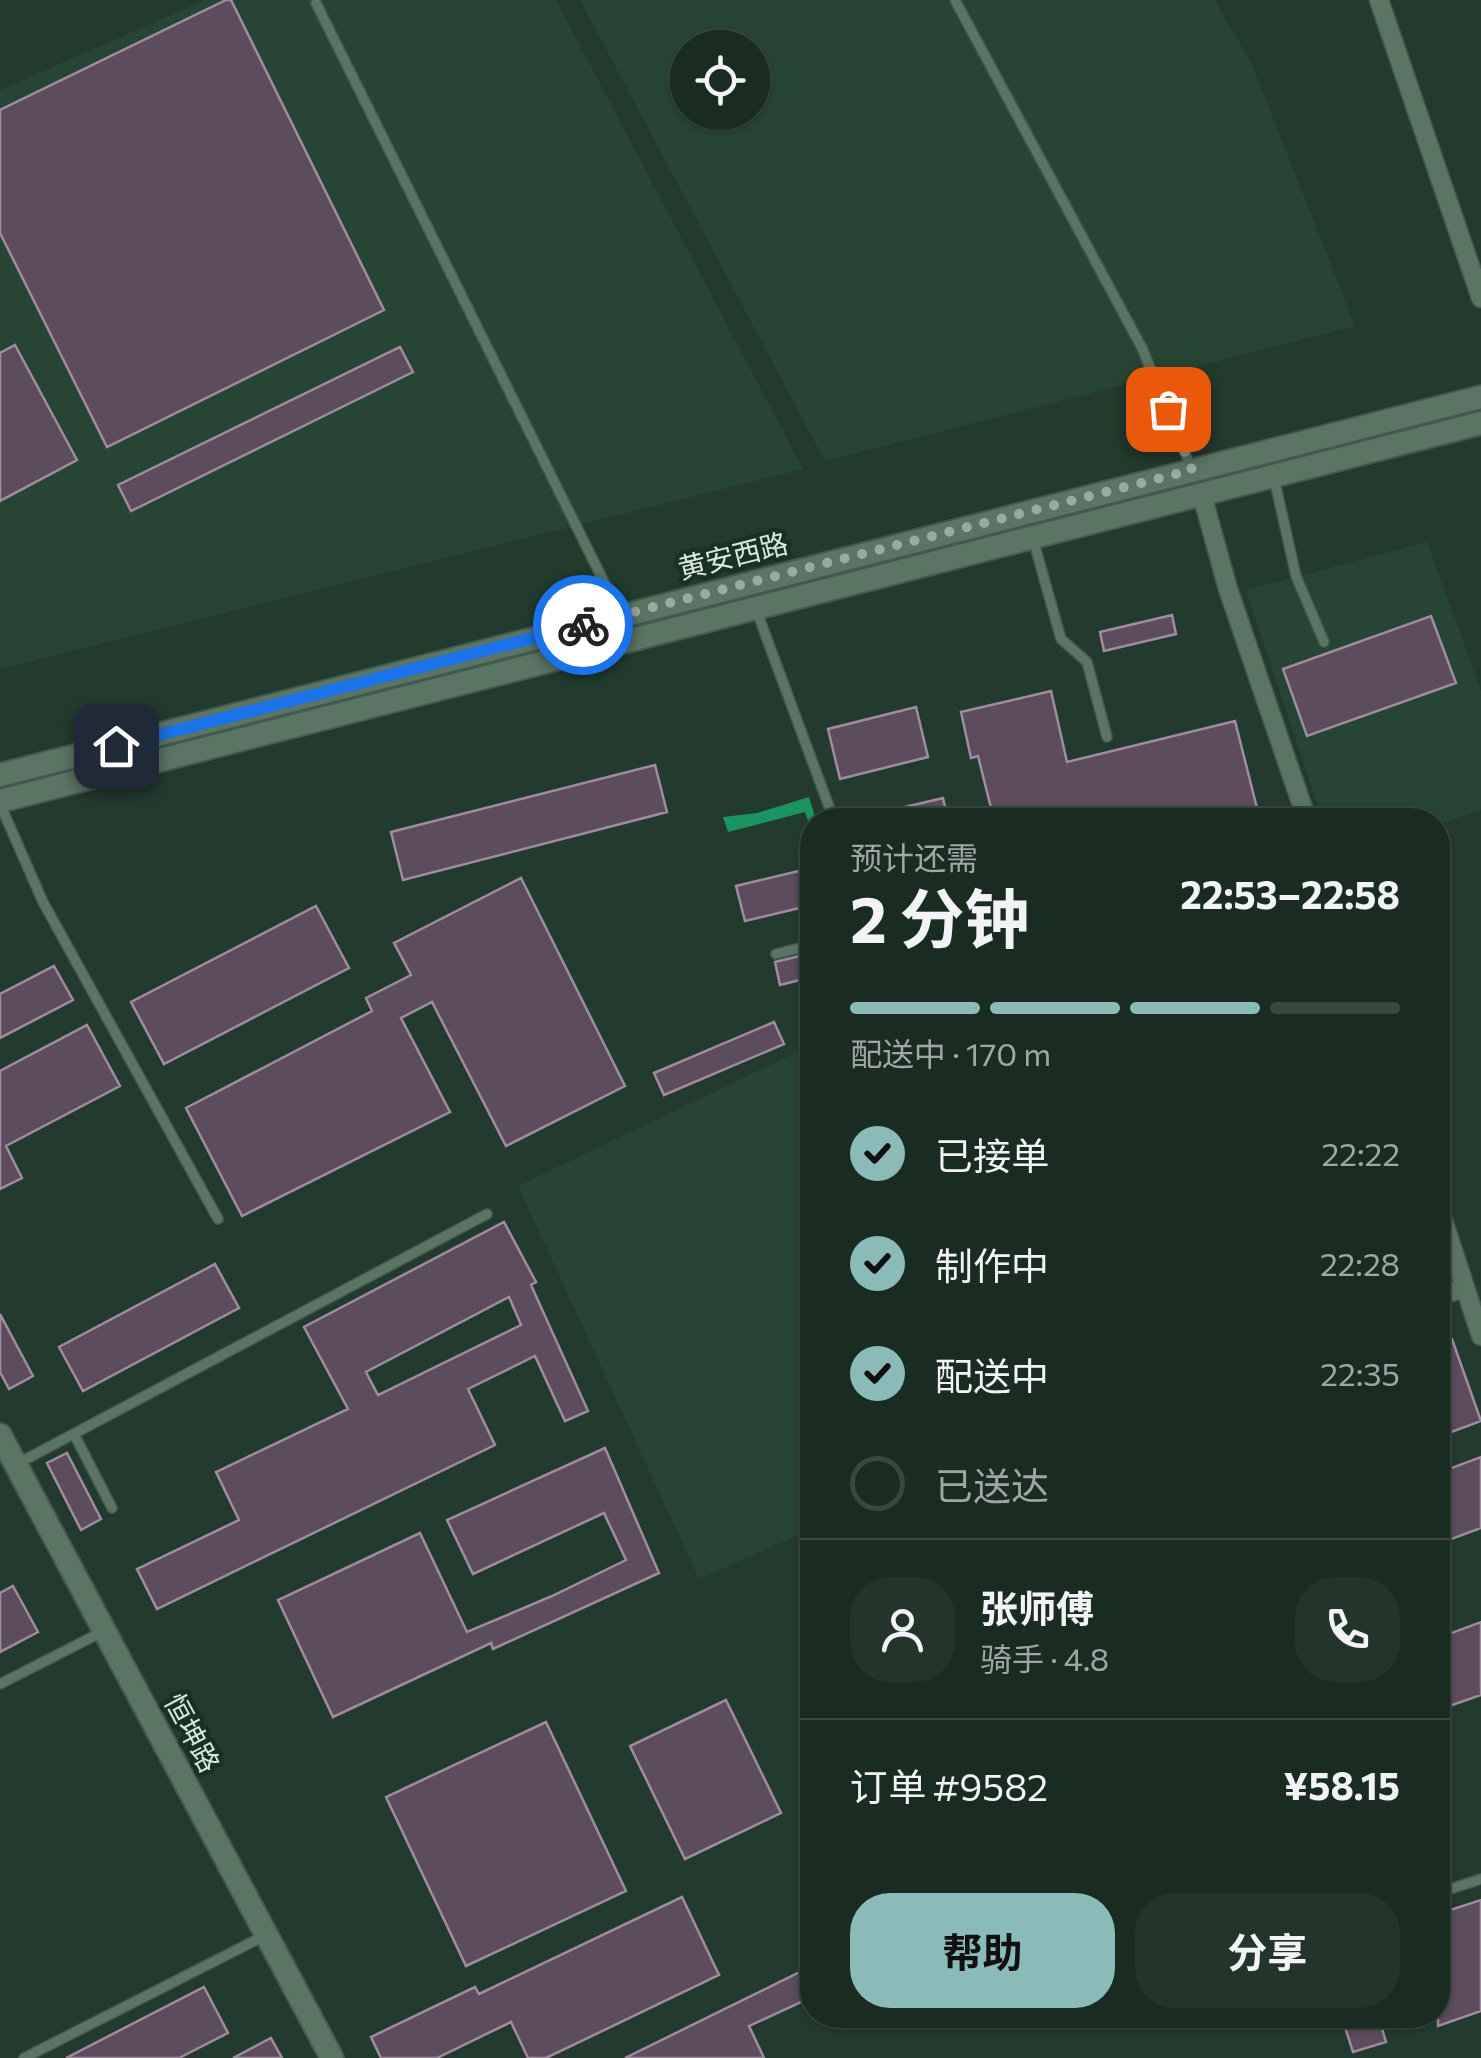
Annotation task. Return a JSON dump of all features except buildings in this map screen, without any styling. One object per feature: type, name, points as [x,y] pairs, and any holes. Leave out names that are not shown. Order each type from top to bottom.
[{"type":"street","points":[[1379,0],[1481,298]]},
{"type":"street","name":"黄安西路","points":[[0,775],[1481,397]]},
{"type":"street","name":"黄安西路","points":[[0,802],[1481,423]]},
{"type":"street","points":[[1202,494],[1228,589],[1303,808]]},
{"type":"street","points":[[1450,1241],[1481,1336]]},
{"type":"street","points":[[1450,1293],[1465,1287]]},
{"type":"street","name":"恒坤路","points":[[0,1435],[332,2058]]},
{"type":"lane","points":[[955,0],[1142,348],[1192,470]]},
{"type":"lane","points":[[316,3],[620,616]]},
{"type":"lane","points":[[1274,476],[1296,576],[1324,642]]},
{"type":"lane","points":[[1033,538],[1061,640],[1087,662],[1107,738]]},
{"type":"lane","points":[[756,608],[830,808]]},
{"type":"lane","points":[[0,802],[43,902],[218,1219]]},
{"type":"lane","points":[[776,954],[800,948]]},
{"type":"lane","points":[[16,1464],[487,1214]]},
{"type":"lane","points":[[74,1434],[112,1508]]},
{"type":"lane","points":[[0,1684],[104,1631]]},
{"type":"lane","points":[[1450,1889],[1481,1879]]},
{"type":"lane","points":[[24,2058],[266,1936]]},
{"type":"shaded area","points":[[205,0],[556,0],[803,469],[0,669],[0,90]]},
{"type":"shaded area","points":[[580,0],[1214,0],[1251,62],[1355,326],[825,461]]},
{"type":"shaded area","points":[[1427,542],[1481,691],[1481,809],[1450,821],[1450,808],[1319,808],[1246,590]]},
{"type":"shaded area","points":[[809,797],[812,808],[800,808],[800,813],[728,832],[723,817],[757,813]]},
{"type":"shaded area","points":[[800,1051],[800,1534],[699,1579],[518,1186]]},
{"type":"way so far","points":[[583,625],[1192,470],[1168,409]]},
{"type":"route","points":[[116,746],[583,625]]}]
